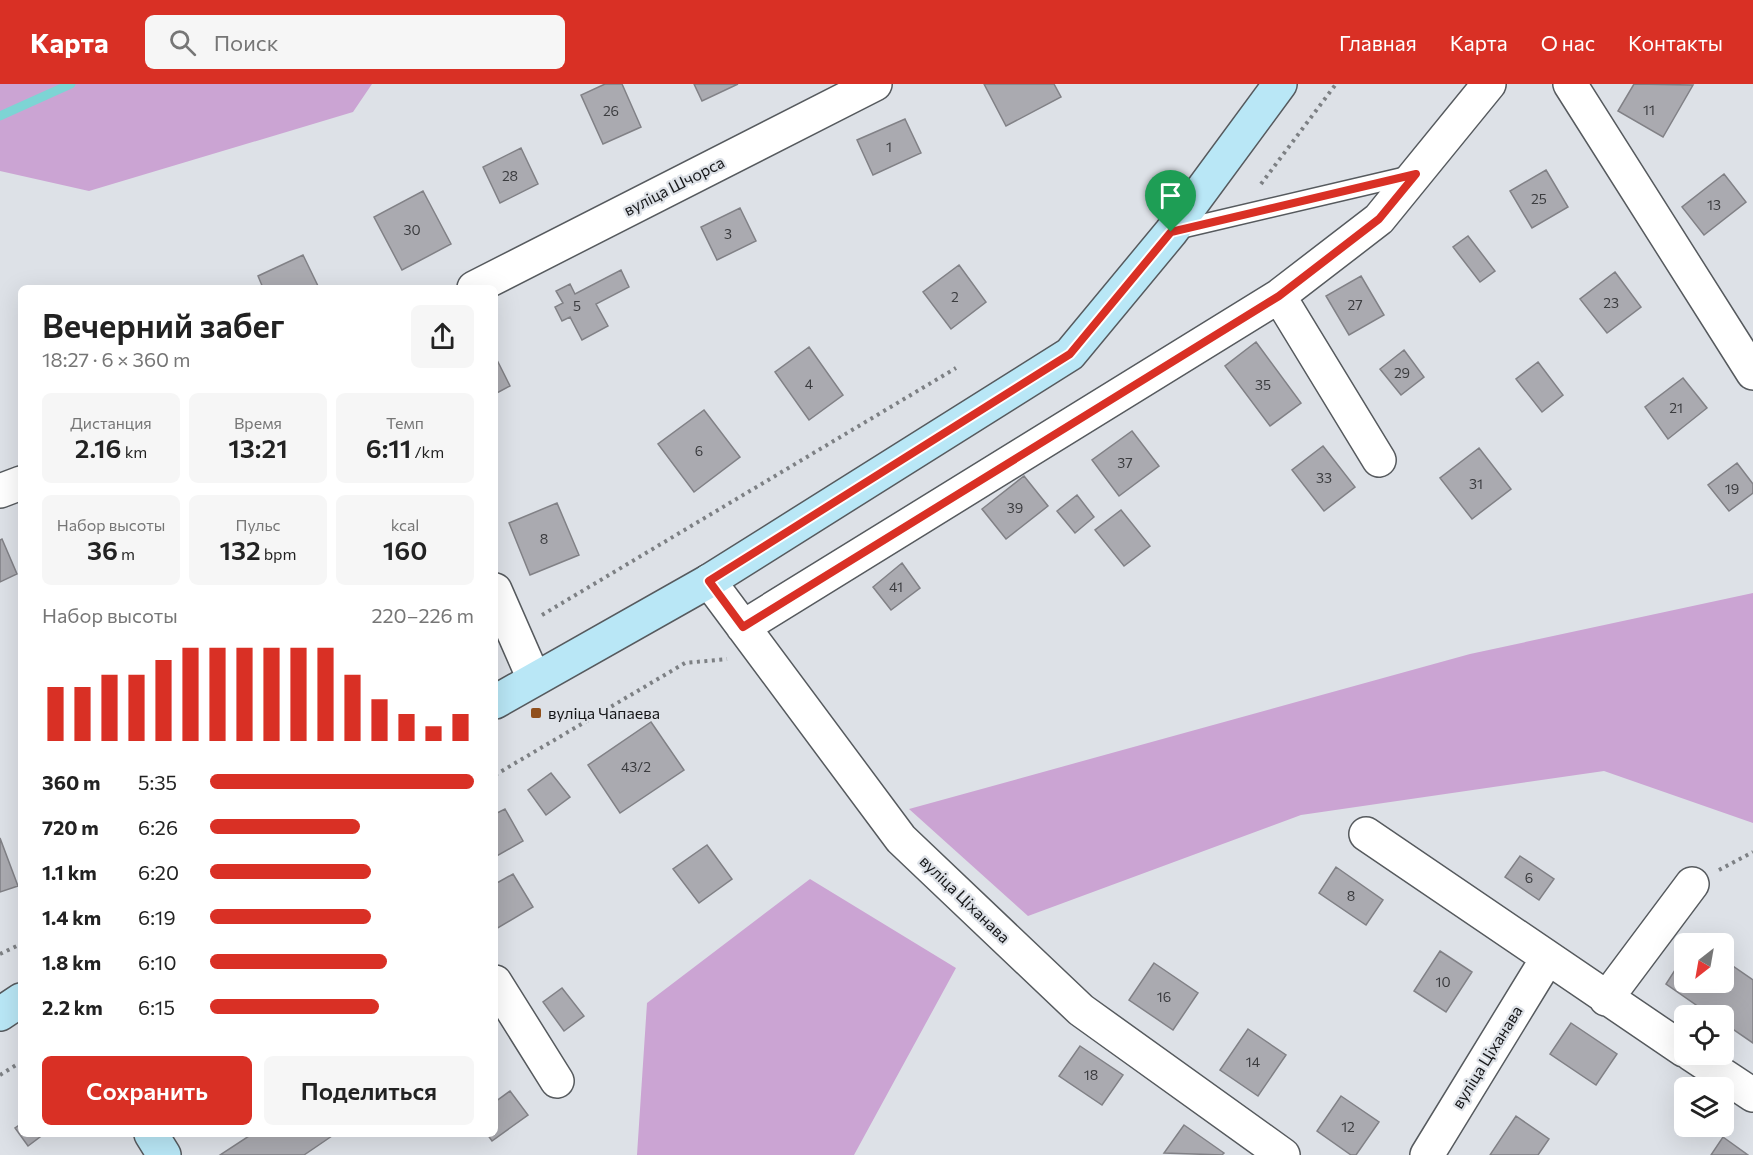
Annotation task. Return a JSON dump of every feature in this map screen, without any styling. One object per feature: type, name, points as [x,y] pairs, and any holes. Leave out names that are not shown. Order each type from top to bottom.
[{"type":"street","name":"вуліца Шчорса","points":[[480,285],[875,84]]},
{"type":"street","points":[[498,700],[709,581],[1070,354],[1171,232],[1280,84]]},
{"type":"street","points":[[743,627],[1279,296],[1379,219],[1489,84]]},
{"type":"street","points":[[1569,84],[1753,373]]},
{"type":"street","points":[[1279,296],[1379,460]]},
{"type":"street","points":[[0,491],[18,484]]},
{"type":"street","name":"вуліца Ціханава","points":[[709,581],[901,839],[1081,1010],[1282,1155]]},
{"type":"street","points":[[498,597],[534,679]]},
{"type":"street","points":[[1366,834],[1674,1043]]},
{"type":"street","points":[[1606,999],[1692,884]]},
{"type":"street","name":"вуліца Ціханава","points":[[1427,1155],[1547,959]]},
{"type":"street","points":[[498,987],[557,1081]]},
{"type":"street","points":[[0,1014],[18,1002]]},
{"type":"street","points":[[1708,1065],[1753,1095]]},
{"type":"street","points":[[153,1137],[165,1155]]},
{"type":"lane","points":[[1171,232],[1416,174]]},
{"type":"path","points":[[1236,216],[1336,84]]},
{"type":"path","points":[[513,632],[956,368]]},
{"type":"path","points":[[498,773],[685,663],[764,655]]},
{"type":"path","points":[[0,954],[18,945]]},
{"type":"path","points":[[0,1075],[18,1064]]},
{"type":"shaded area","points":[[0,84],[372,84],[353,112],[89,191],[0,171]]},
{"type":"shaded area","points":[[1753,593],[1753,823],[1604,771],[1301,815],[1028,916],[909,809],[1470,654]]},
{"type":"shaded area","points":[[810,879],[956,968],[854,1155],[637,1155],[647,1003]]},
{"type":"building","points":[[605,84],[622,84],[641,127],[603,144],[581,95]]},
{"type":"building","points":[[694,84],[738,84],[702,101]]},
{"type":"building","points":[[984,84],[1054,84],[1061,97],[1006,126]]},
{"type":"building","points":[[1634,84],[1693,85],[1663,137],[1618,111]]},
{"type":"building","points":[[905,119],[921,153],[873,175],[857,140]]},
{"type":"building","points":[[521,148],[538,184],[500,203],[483,167]]},
{"type":"building","points":[[1546,170],[1568,207],[1532,228],[1510,191]]},
{"type":"building","points":[[1724,174],[1746,202],[1704,235],[1682,207]]},
{"type":"building","points":[[423,191],[451,244],[402,270],[374,217]]},
{"type":"building","points":[[740,208],[756,241],[717,260],[701,227]]},
{"type":"building","points":[[1468,236],[1495,271],[1480,282],[1453,247]]},
{"type":"building","points":[[303,255],[318,285],[262,285],[258,276]]},
{"type":"building","points":[[959,265],[986,302],[951,329],[923,292]]},
{"type":"building","points":[[621,270],[629,287],[596,304],[608,326],[582,340],[570,317],[562,321],[555,307],[563,303],[556,291],[570,284],[575,294]]},
{"type":"building","points":[[1615,272],[1641,307],[1607,333],[1580,299]]},
{"type":"building","points":[[1361,276],[1384,315],[1349,335],[1326,296]]},
{"type":"building","points":[[1256,342],[1301,403],[1270,426],[1225,366]]},
{"type":"building","points":[[809,347],[843,395],[809,420],[775,372]]},
{"type":"building","points":[[1404,350],[1424,377],[1401,395],[1380,369]]},
{"type":"building","points":[[498,362],[510,386],[498,392]]},
{"type":"building","points":[[1538,362],[1563,395],[1542,412],[1516,379]]},
{"type":"building","points":[[1683,378],[1707,408],[1668,439],[1645,407]]},
{"type":"building","points":[[704,410],[740,457],[694,492],[658,444]]},
{"type":"building","points":[[1132,431],[1159,466],[1119,496],[1092,460]]},
{"type":"building","points":[[1323,446],[1355,487],[1324,511],[1292,470]]},
{"type":"building","points":[[1479,448],[1511,489],[1472,519],[1440,478]]},
{"type":"building","points":[[1737,463],[1753,484],[1753,493],[1729,511],[1708,485]]},
{"type":"building","points":[[1024,476],[1048,506],[1006,539],[982,509]]},
{"type":"building","points":[[1077,495],[1094,517],[1075,533],[1057,511]]},
{"type":"building","points":[[557,503],[579,555],[530,575],[509,523]]},
{"type":"building","points":[[1121,510],[1150,546],[1124,566],[1095,530]]},
{"type":"building","points":[[2,539],[17,574],[0,582],[0,540]]},
{"type":"building","points":[[902,563],[920,588],[891,610],[873,587]]},
{"type":"building","points":[[651,722],[684,770],[620,813],[588,765]]},
{"type":"building","points":[[551,773],[570,797],[546,815],[528,790]]},
{"type":"building","points":[[505,809],[523,841],[498,855],[498,812]]},
{"type":"building","points":[[0,838],[18,886],[0,892]]},
{"type":"building","points":[[707,845],[732,879],[699,903],[673,869]]},
{"type":"building","points":[[1520,856],[1554,879],[1539,900],[1505,877]]},
{"type":"building","points":[[1336,867],[1383,900],[1366,925],[1319,893]]},
{"type":"building","points":[[513,874],[533,907],[498,928],[498,882]]},
{"type":"building","points":[[1440,951],[1472,972],[1446,1012],[1414,991]]},
{"type":"building","points":[[1154,963],[1198,993],[1173,1030],[1129,1000]]},
{"type":"building","points":[[1734,967],[1753,980],[1753,1043],[1734,1030],[1734,1005],[1696,1005],[1679,993],[1734,993]]},
{"type":"building","points":[[1674,972],[1674,990],[1666,984]]},
{"type":"building","points":[[562,988],[584,1016],[564,1031],[543,1002]]},
{"type":"building","points":[[1571,1023],[1617,1054],[1596,1085],[1550,1054]]},
{"type":"building","points":[[1248,1029],[1286,1055],[1258,1096],[1220,1070]]},
{"type":"building","points":[[1080,1046],[1123,1075],[1102,1105],[1059,1076]]},
{"type":"building","points":[[510,1091],[528,1115],[498,1137],[498,1100]]},
{"type":"building","points":[[1341,1096],[1379,1122],[1356,1155],[1351,1155],[1317,1131]]},
{"type":"building","points":[[1516,1116],[1549,1139],[1538,1155],[1490,1155]]},
{"type":"building","points":[[1184,1125],[1224,1153],[1222,1155],[1164,1153]]},
{"type":"building","points":[[22,1137],[40,1137],[28,1146]]},
{"type":"building","points":[[247,1137],[331,1137],[304,1155],[220,1155]]},
{"type":"building","points":[[1723,1137],[1748,1155],[1711,1155]]},
{"type":"waterway","points":[[0,116],[71,84]]},
{"type":"place","name":"вуліца Чапаева","points":[[536,713]]},
{"type":"route","points":[[1416,174],[1379,219],[1279,296],[743,627],[709,581],[1070,354],[1171,232],[1416,174]]}]
